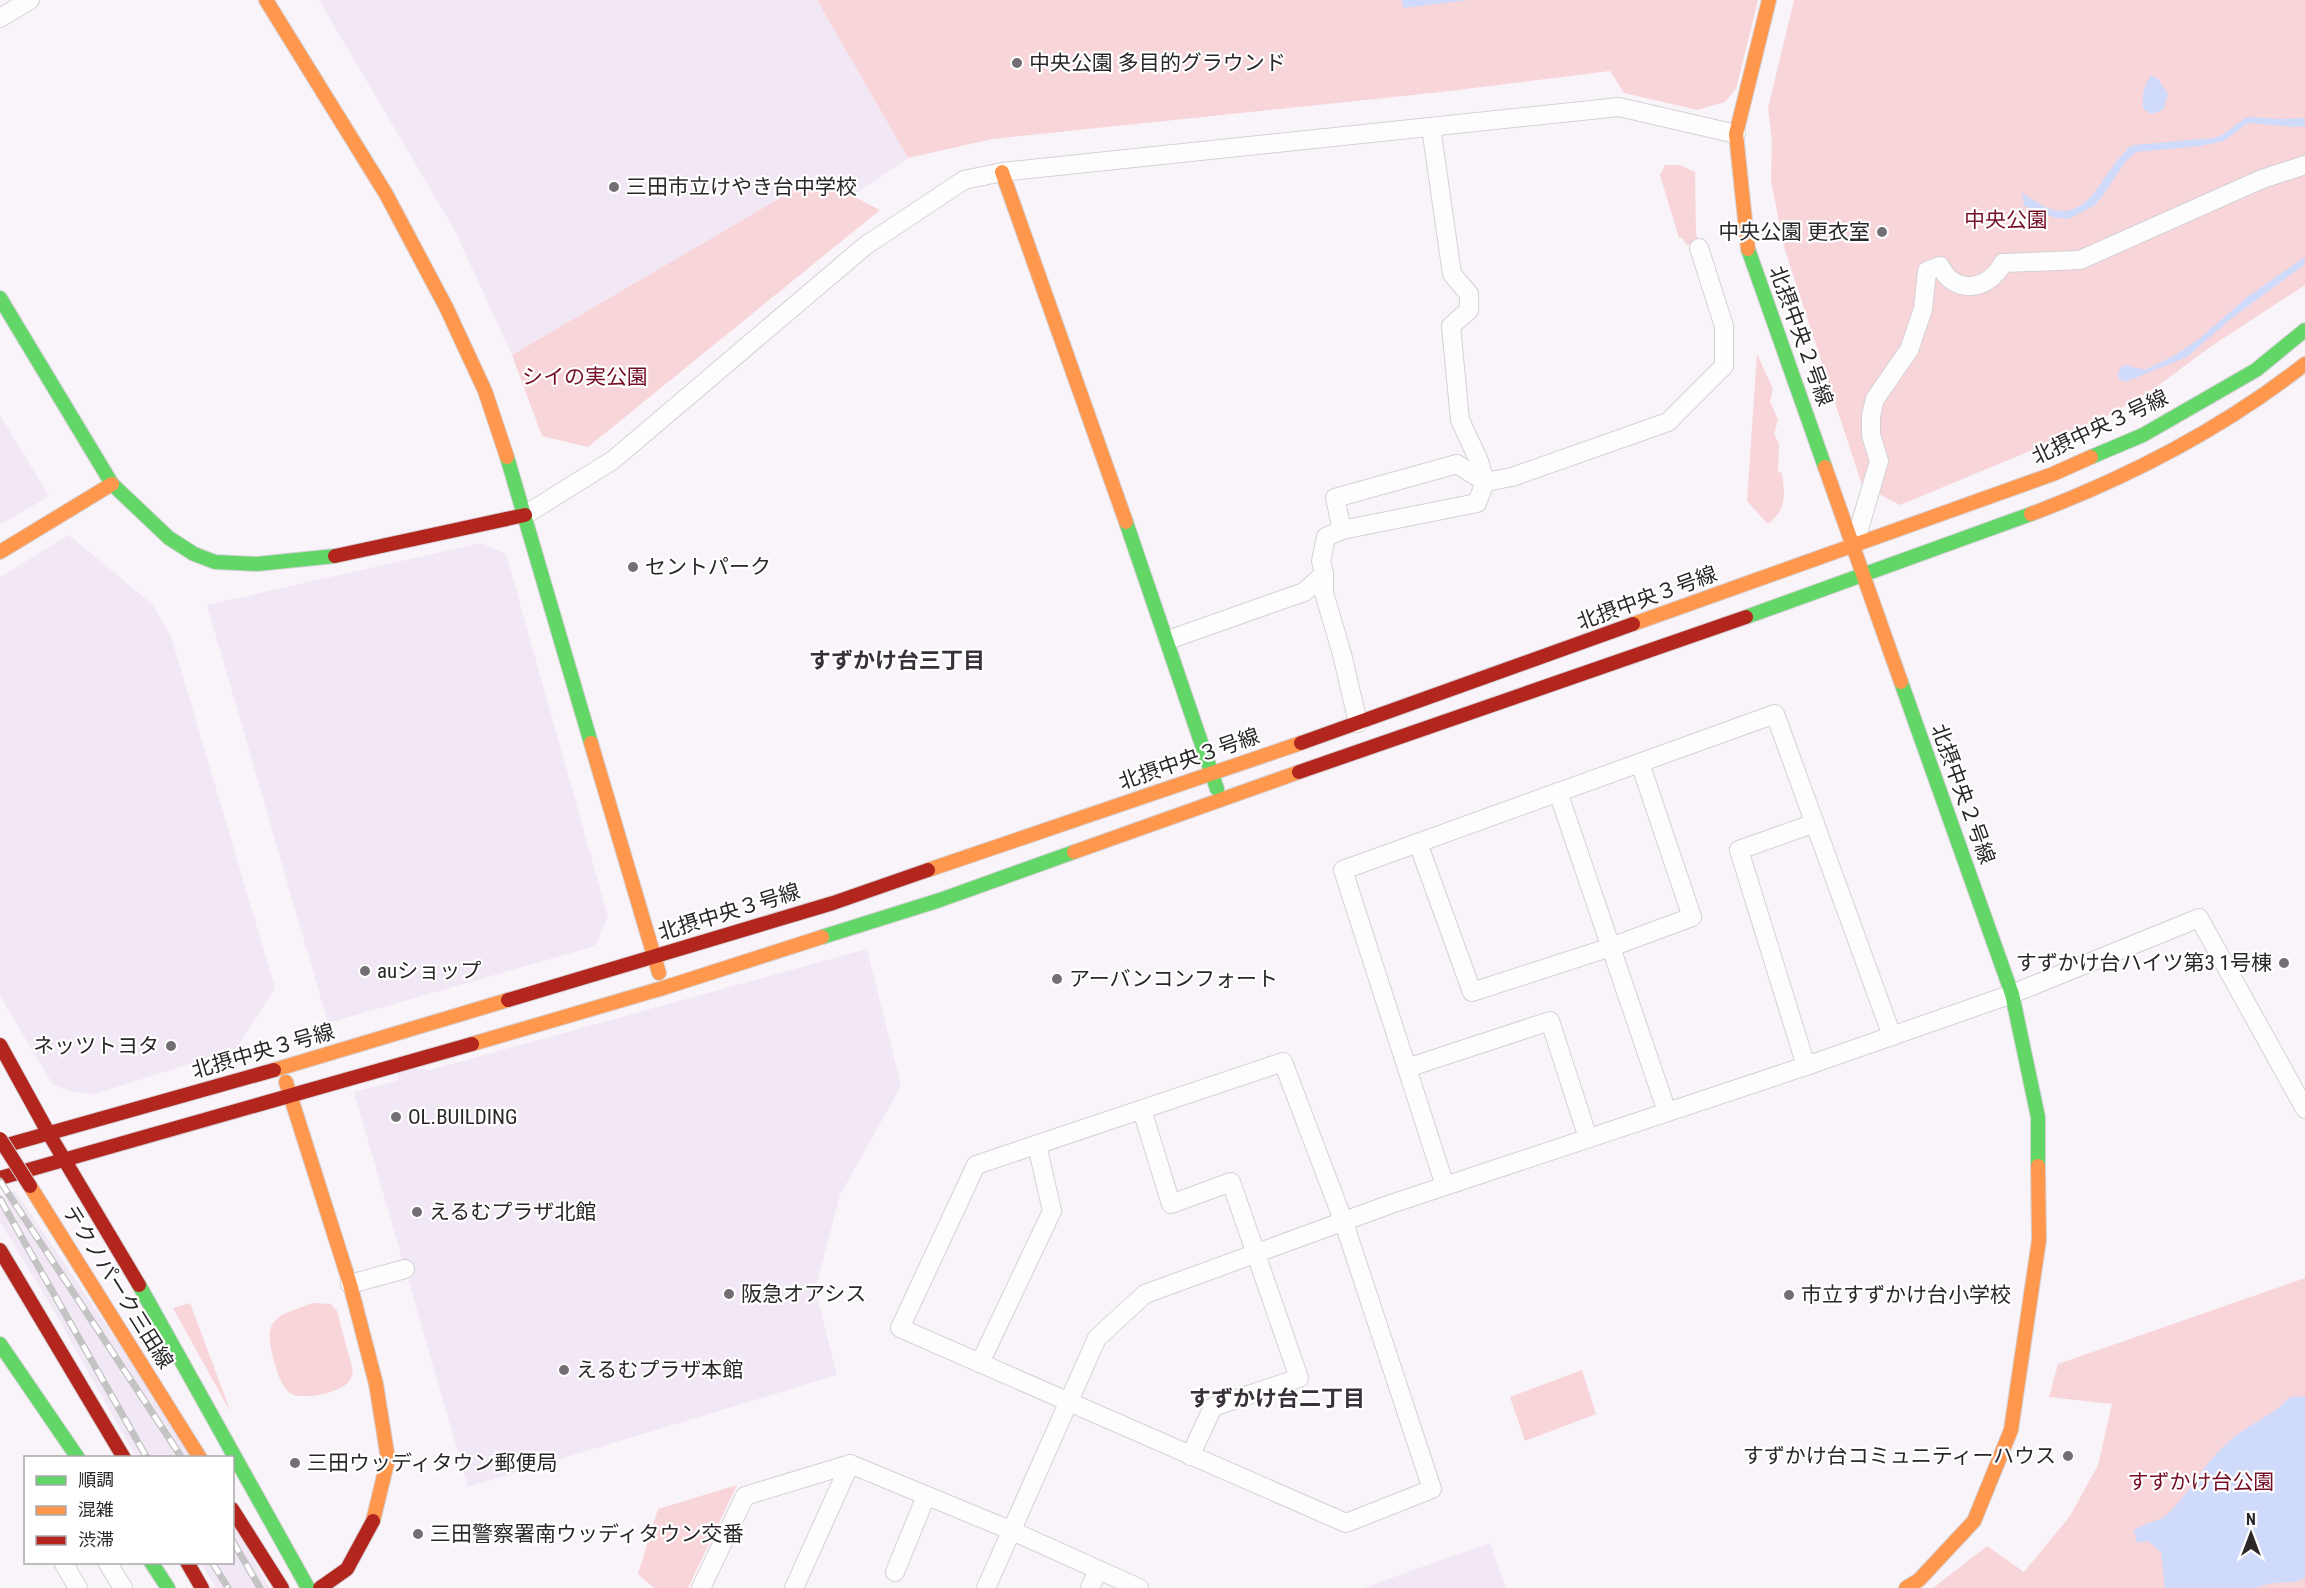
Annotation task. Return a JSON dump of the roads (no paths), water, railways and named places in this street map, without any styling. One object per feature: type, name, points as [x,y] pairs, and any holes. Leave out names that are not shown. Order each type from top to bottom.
[{"type":"street","points":[[0,18],[30,0]]},
{"type":"street","points":[[266,0],[386,194],[446,307],[486,391],[525,515],[668,1004]]},
{"type":"street","name":"北摂中央２号線","points":[[1769,0],[1736,134],[1749,255],[2012,994],[2038,1118],[2039,1240],[2011,1430],[1974,1521],[1919,1581],[1906,1588]]},
{"type":"street","points":[[0,298],[112,484],[169,538],[194,554],[215,562],[257,564],[326,558],[525,515],[613,460],[865,246],[964,180],[1002,172],[1619,107],[1736,134]]},
{"type":"street","points":[[1358,723],[1342,654],[1324,593],[1321,561],[1326,537],[1342,530],[1477,503],[1485,482],[1479,461],[1460,420],[1451,326],[1469,310],[1469,294],[1452,274],[1431,127]]},
{"type":"street","points":[[1854,546],[1879,461],[1871,435],[1871,417],[1875,399],[1909,350],[1923,309],[1927,271],[1940,266],[1944,274],[1956,284],[1972,286],[1986,283],[1997,275],[2003,263],[2080,260],[2262,179],[2305,165]]},
{"type":"street","points":[[1002,172],[1221,800]]},
{"type":"street","points":[[1342,530],[1335,498],[1457,464],[1485,482],[1512,477],[1668,422],[1724,366],[1724,326],[1699,248]]},
{"type":"street","name":"北摂中央３号線","points":[[0,1147],[281,1068],[833,903],[1358,723],[2053,474],[2143,435],[2256,370],[2305,330]]},
{"type":"street","points":[[0,1178],[291,1097],[663,988],[940,900],[1863,576],[2057,504],[2147,464],[2236,414],[2264,396],[2305,364]]},
{"type":"street","points":[[0,552],[112,484]]},
{"type":"street","points":[[1167,640],[1304,592],[1324,574]]},
{"type":"street","points":[[1445,1186],[1343,870],[1775,714],[1892,1036]]},
{"type":"street","points":[[1418,843],[1472,992],[1611,947],[1692,916],[1640,763]]},
{"type":"street","points":[[1558,792],[1667,1112]]},
{"type":"street","points":[[1806,1066],[1739,850],[1815,823]]},
{"type":"street","points":[[986,1588],[1097,1338],[1145,1294],[1343,1220],[1806,1066],[2012,994],[2199,918],[2305,1109]]},
{"type":"street","points":[[1407,1068],[1550,1021],[1588,1138]]},
{"type":"street","points":[[0,1045],[49,1134],[122,1255],[308,1588]]},
{"type":"street","points":[[1283,1062],[1343,1220],[1432,1489],[1346,1523],[900,1328],[976,1165],[1037,1144],[1283,1062]]},
{"type":"street","points":[[281,1068],[350,1284],[376,1384],[388,1459],[373,1522],[347,1569],[320,1588]]},
{"type":"street","points":[[1142,1110],[1171,1204],[1231,1182],[1299,1378],[1213,1407],[1190,1456]]},
{"type":"street","name":"テクノパーク三田線","points":[[0,1139],[199,1456]]},
{"type":"street","points":[[980,1363],[1052,1210],[1037,1144]]},
{"type":"street","points":[[0,1250],[123,1456]]},
{"type":"street","points":[[350,1284],[405,1269]]},
{"type":"street","points":[[0,1344],[77,1456]]},
{"type":"street","points":[[794,1588],[850,1464]]},
{"type":"street","points":[[701,1588],[745,1496],[850,1464],[1010,1530],[1138,1588]]},
{"type":"street","points":[[895,1572],[926,1496]]},
{"type":"street","points":[[234,1512],[282,1588]]},
{"type":"street","points":[[64,1564],[78,1588]]},
{"type":"street","points":[[108,1564],[123,1588]]},
{"type":"street","points":[[151,1564],[168,1588]]},
{"type":"street","points":[[188,1564],[202,1588]]},
{"type":"street","points":[[1090,1588],[1098,1570]]},
{"type":"water","points":[[1401,0],[1468,0],[1404,8]]},
{"type":"water","points":[[2151,76],[2157,78],[2168,94],[2163,110],[2151,114],[2143,109],[2143,99]]},
{"type":"water","points":[[2247,117],[2305,118],[2305,126],[2248,123],[2224,141],[2201,146],[2136,152],[2125,162],[2094,206],[2068,219],[2052,217],[2024,206],[2022,193],[2050,209],[2070,210],[2086,202],[2128,148],[2134,145],[2214,138]]},
{"type":"water","points":[[2305,257],[2304,265],[2232,318],[2187,357],[2125,382],[2119,379],[2118,372],[2121,367],[2126,365],[2145,370],[2175,355],[2199,339],[2247,297]]},
{"type":"water","points":[[2305,1396],[2305,1578],[2296,1582],[2272,1583],[2255,1588],[2165,1588],[2161,1552],[2148,1541],[2137,1543],[2134,1531],[2169,1513],[2210,1461],[2236,1435],[2276,1410],[2289,1398]]},
{"type":"railway","points":[[0,1181],[181,1456]]},
{"type":"railway","points":[[0,1199],[146,1456]]},
{"type":"railway","points":[[234,1543],[260,1588]]},
{"type":"railway","points":[[213,1564],[228,1588]]},
{"type":"place","name":"中央公園 多目的グラウンド","points":[[1017,63]]},
{"type":"place","name":"三田市立けやき台中学校","points":[[614,187]]},
{"type":"place","name":"中央公園 更衣室","points":[[1882,232]]},
{"type":"place","name":"セントパーク","points":[[633,567]]},
{"type":"place","name":"すずかけ台ハイツ第3 1号棟","points":[[2284,963]]},
{"type":"place","name":"auショップ","points":[[365,971]]},
{"type":"place","name":"アーバンコンフォート","points":[[1057,979]]},
{"type":"place","name":"ネッツトヨタ","points":[[171,1046]]},
{"type":"place","name":"OL.BUILDING","points":[[396,1117]]},
{"type":"place","name":"えるむプラザ北館","points":[[417,1212]]},
{"type":"place","name":"阪急オアシス","points":[[729,1294]]},
{"type":"place","name":"市立すずかけ台小学校","points":[[1789,1295]]},
{"type":"place","name":"えるむプラザ本館","points":[[564,1370]]},
{"type":"place","name":"すずかけ台コミュニティーハウス","points":[[2068,1456]]},
{"type":"place","name":"三田ウッディタウン郵便局","points":[[295,1463]]},
{"type":"place","name":"三田警察署南ウッディタウン交番","points":[[418,1534]]},
{"type":"district","name":"すずかけ台三丁目","points":[[897,660]]},
{"type":"district","name":"すずかけ台二丁目","points":[[1277,1398]]},
{"type":"park label","name":"中央公園","points":[[2006,220]]},
{"type":"park label","name":"シイの実公園","points":[[585,377]]},
{"type":"park label","name":"すずかけ台公園","points":[[2201,1482]]}]
